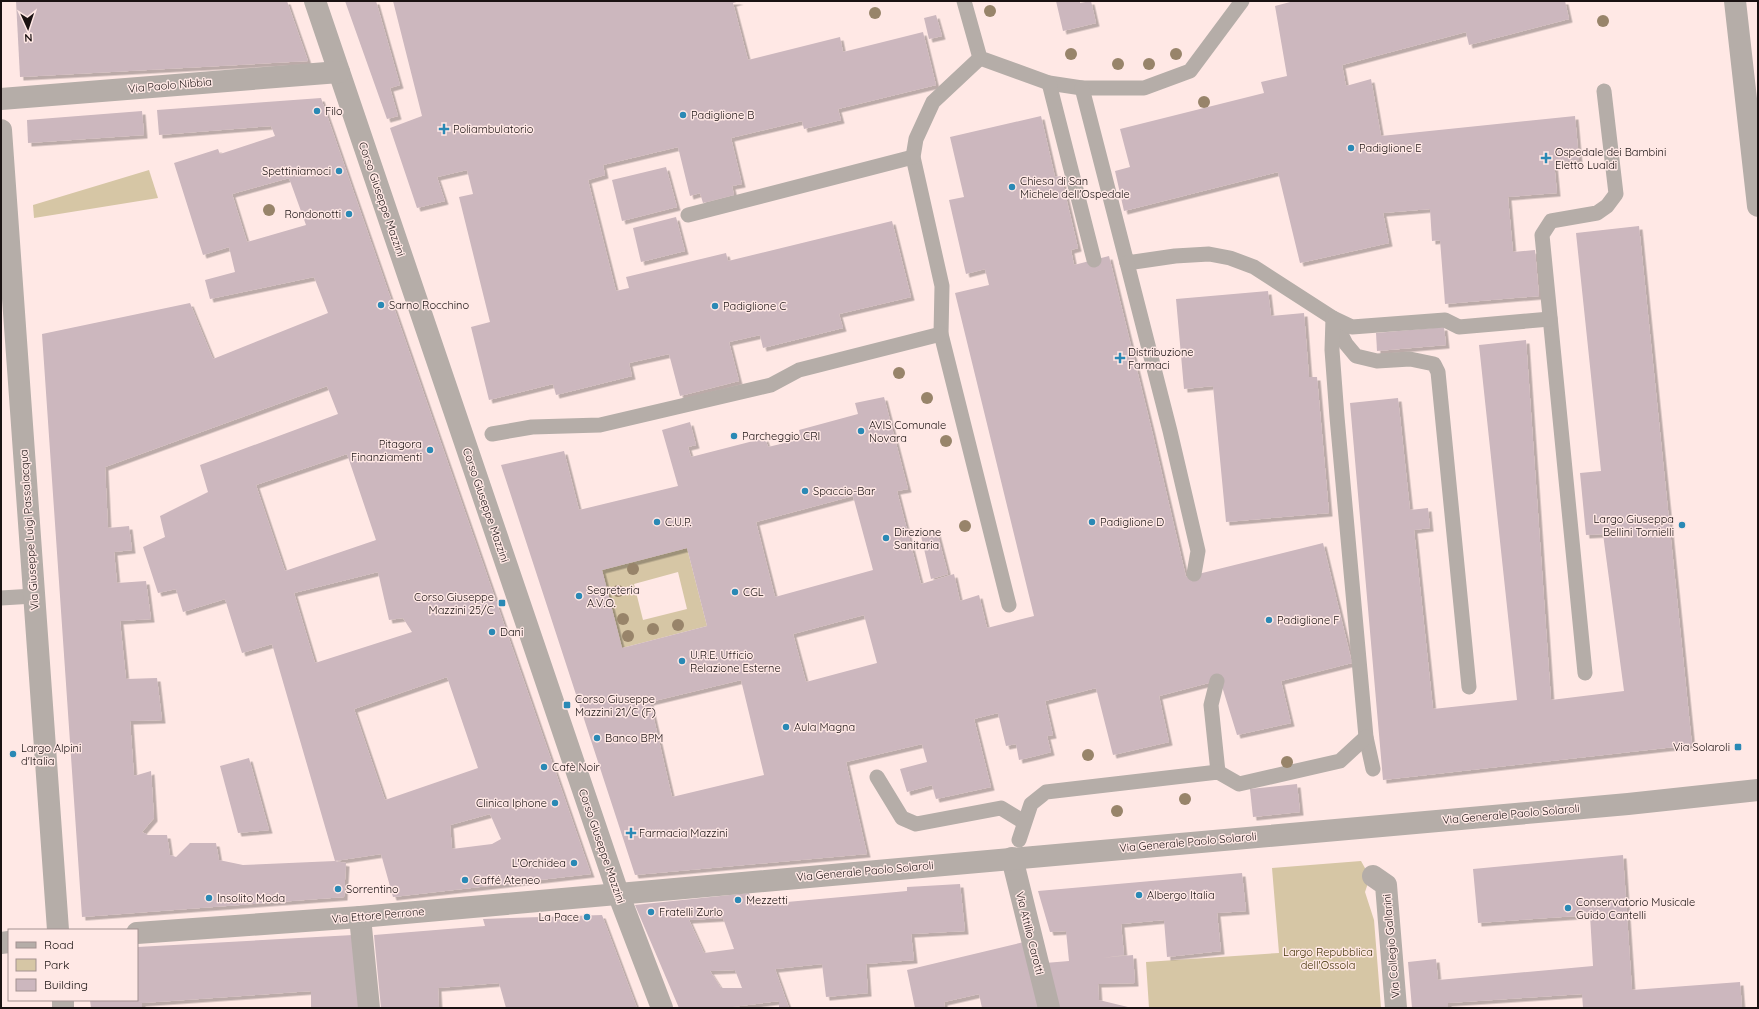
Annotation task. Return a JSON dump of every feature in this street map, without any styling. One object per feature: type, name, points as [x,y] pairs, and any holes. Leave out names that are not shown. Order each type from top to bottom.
[{"type":"street","name":"Corso Giuseppe Mazzini","points":[[315,1],[618,893],[662,1008]]},
{"type":"street","points":[[1735,1],[1758,206]]},
{"type":"street","name":"Via Paolo Nibbia","points":[[1,99],[339,72]]},
{"type":"street","name":"Via Giuseppe Luigi Passalacqua","points":[[1,130],[58,929]]},
{"type":"street","name":"Via Generale Paolo Solaroli","points":[[618,893],[1015,849],[1379,825],[1628,804],[1758,790]]},
{"type":"street","name":"Via Attilio Carotti","points":[[1015,849],[1049,1008]]},
{"type":"street","name":"Via Collegio Gallarini","points":[[1385,878],[1396,1008]]},
{"type":"street","name":"Via Ettore Perrone","points":[[138,933],[360,917],[618,893]]},
{"type":"street","points":[[360,917],[369,1008]]},
{"type":"lane","points":[[964,1],[980,58]]},
{"type":"lane","points":[[980,58],[1049,83],[1082,88],[1144,88],[1190,71],[1242,1]]},
{"type":"lane","points":[[980,58],[933,102],[916,138],[914,157],[942,286],[941,334],[1009,605]]},
{"type":"lane","points":[[1049,83],[1094,260]]},
{"type":"lane","points":[[1082,88],[1170,430],[1198,551],[1194,574]]},
{"type":"lane","points":[[1585,673],[1542,235],[1551,221],[1597,213],[1607,206],[1616,194],[1604,91]]},
{"type":"lane","points":[[688,215],[914,157]]},
{"type":"lane","points":[[1127,263],[1175,256],[1202,254],[1230,258],[1254,267],[1334,318],[1352,326],[1445,320],[1459,327],[1550,319]]},
{"type":"lane","points":[[1334,318],[1346,344],[1356,356],[1377,361],[1410,359],[1434,364],[1438,372],[1469,687]]},
{"type":"lane","points":[[1334,318],[1332,350],[1337,417],[1366,737],[1373,769]]},
{"type":"lane","points":[[492,434],[532,427],[600,425],[771,385],[799,370],[941,334]]},
{"type":"lane","points":[[1,598],[34,596]]},
{"type":"lane","points":[[1218,681],[1211,705],[1218,772]]},
{"type":"lane","points":[[1015,849],[1031,804],[1046,792],[1218,772],[1239,784],[1340,761],[1366,737]]},
{"type":"lane","points":[[877,777],[902,818],[916,824],[1001,808],[1024,822]]},
{"type":"green space","points":[[149,170],[158,198],[34,218],[33,205]]},
{"type":"green space","points":[[687,548],[707,626],[622,648],[602,570]],"holes":[[[678,572],[687,609],[643,620],[634,584]]]},
{"type":"green space","name":"Largo Repubblica dell'Ossola","points":[[1361,861],[1370,877],[1365,892],[1374,920],[1381,1008],[1149,1008],[1146,962],[1279,953],[1272,868]]},
{"type":"building","points":[[16,1],[287,1],[308,61],[20,77]]},
{"type":"building","points":[[345,1],[376,1],[400,85],[390,88],[398,116],[387,119]]},
{"type":"building","points":[[393,1],[740,1],[733,3],[748,60],[840,37],[843,52],[923,32],[936,85],[838,109],[841,120],[804,129],[802,121],[731,138],[742,184],[732,186],[734,195],[703,203],[700,193],[690,196],[678,147],[603,165],[605,175],[588,180],[616,291],[629,288],[626,277],[726,253],[728,261],[892,221],[911,297],[839,314],[843,328],[763,348],[760,335],[729,342],[739,381],[680,396],[669,354],[629,363],[632,376],[556,395],[553,384],[489,400],[471,327],[490,322],[459,197],[473,194],[467,170],[437,177],[445,201],[417,208],[390,128],[422,116]]},
{"type":"building","points":[[1056,1],[1080,1],[1080,3],[1091,1],[1096,23],[1063,31]]},
{"type":"building","name":"Padiglione E","points":[[1294,1],[1565,1],[1569,19],[1469,45],[1466,32],[1342,65],[1346,86],[1371,79],[1381,136],[1575,116],[1579,160],[1554,162],[1557,193],[1508,197],[1513,252],[1535,250],[1539,296],[1445,304],[1440,240],[1432,241],[1430,209],[1383,213],[1389,243],[1300,263],[1278,172],[1124,211],[1115,171],[1130,167],[1120,129],[1264,93],[1261,82],[1287,76],[1275,6]]},
{"type":"building","points":[[936,15],[942,36],[929,39],[924,18]]},
{"type":"building","points":[[321,98],[591,874],[393,897],[381,854],[335,861],[346,863],[344,897],[82,917],[42,334],[190,303],[213,359],[328,313],[314,277],[210,299],[205,280],[235,272],[229,247],[203,255],[174,163],[218,149],[220,154],[275,136],[271,126],[159,135],[157,110]],"holes":[[[289,178],[306,225],[247,242],[232,194]],[[327,386],[338,414],[200,465],[208,492],[160,516],[165,537],[143,547],[158,593],[176,589],[183,612],[225,599],[242,653],[272,644],[335,861],[243,865],[219,860],[216,843],[190,843],[176,857],[170,855],[167,835],[148,835],[142,832],[154,818],[151,771],[134,776],[130,721],[162,720],[157,678],[126,679],[120,621],[151,619],[146,581],[117,583],[114,552],[132,550],[129,526],[108,528],[105,467]],[[347,454],[376,540],[285,571],[256,485]],[[378,572],[389,620],[403,618],[412,632],[315,663],[294,593]],[[447,677],[478,768],[385,800],[354,709]],[[490,814],[501,839],[492,844],[452,849],[450,825]]]},
{"type":"building","points":[[142,111],[144,135],[28,143],[27,120]]},
{"type":"building","points":[[1041,116],[1055,177],[1061,176],[1078,248],[1071,250],[1074,265],[1109,256],[1186,577],[1323,543],[1352,663],[1281,681],[1291,723],[1237,735],[1220,680],[1159,696],[1169,742],[1113,755],[1096,688],[1045,701],[1053,735],[1047,736],[1051,752],[1036,756],[1019,760],[1016,744],[1006,746],[998,713],[974,719],[991,787],[936,799],[932,785],[907,792],[900,769],[927,762],[922,744],[846,762],[867,854],[635,875],[501,465],[564,451],[579,510],[678,486],[662,430],[690,422],[696,445],[688,447],[691,457],[765,438],[768,447],[801,439],[799,430],[858,414],[855,403],[884,397],[908,489],[897,491],[921,584],[954,574],[960,601],[979,595],[987,628],[1034,616],[955,293],[989,285],[985,269],[966,274],[949,200],[964,197],[950,137]],"holes":[[[853,496],[873,570],[775,597],[756,522]],[[687,548],[707,626],[622,648],[602,570]],[[864,615],[877,663],[806,682],[793,634]],[[741,680],[764,775],[672,797],[650,702]]]},
{"type":"building","points":[[666,167],[677,207],[622,221],[612,180]]},
{"type":"building","points":[[676,217],[685,251],[641,262],[633,228]]},
{"type":"building","points":[[1639,226],[1692,745],[1383,780],[1350,403],[1398,398],[1410,510],[1428,508],[1430,528],[1414,530],[1433,709],[1517,700],[1479,345],[1526,340],[1551,700],[1624,691],[1603,534],[1586,535],[1580,473],[1601,471],[1576,233]]},
{"type":"building","points":[[1268,291],[1271,316],[1304,313],[1309,377],[1317,377],[1329,513],[1226,522],[1213,386],[1184,389],[1176,299]]},
{"type":"building","points":[[1444,327],[1446,345],[1377,351],[1376,333]]},
{"type":"building","points":[[937,532],[948,574],[931,579],[921,536]]},
{"type":"building","points":[[249,758],[269,830],[238,833],[220,766]]},
{"type":"building","points":[[1297,784],[1300,812],[1253,817],[1250,789]]},
{"type":"building","points":[[1623,855],[1632,990],[1740,982],[1742,1008],[1583,1008],[1582,994],[1448,1003],[1448,1008],[1412,1008],[1408,962],[1436,959],[1438,980],[1593,966],[1590,915],[1478,923],[1473,869]]},
{"type":"building","points":[[1242,873],[1246,911],[1217,913],[1221,951],[1167,957],[1164,920],[1121,924],[1124,955],[1102,958],[1133,955],[1135,983],[1098,984],[1099,1000],[1128,1008],[1056,1008],[1045,963],[1069,961],[1066,931],[1050,932],[1038,891]]},
{"type":"building","points":[[960,884],[965,931],[911,934],[914,960],[866,964],[868,993],[826,997],[822,964],[775,969],[789,1008],[779,1008],[779,1001],[724,1008],[679,1008],[635,905],[749,893],[753,905],[907,891],[907,887]],"holes":[[[723,918],[734,949],[704,953],[689,920]],[[735,970],[742,988],[721,988],[710,971]]]},
{"type":"building","points":[[602,915],[637,1008],[506,1008],[499,983],[438,988],[439,1008],[381,1008],[374,935],[485,926],[483,919]]},
{"type":"building","points":[[353,935],[359,1008],[311,1008],[311,991],[142,1003],[142,1008],[91,1008],[90,1001],[138,1001],[138,947]]},
{"type":"building","points":[[1024,942],[1041,1008],[982,1008],[979,994],[944,1002],[945,1008],[915,1008],[907,970]]},
{"type":"place","name":"Filo","points":[[317,111]]},
{"type":"place","name":"Padiglione B","points":[[683,115]]},
{"type":"place","name":"Poliambulatorio","points":[[444,129]]},
{"type":"place","name":"Padiglione E","points":[[1351,148]]},
{"type":"place","name":"Ospedale dei Bambini Eletto Lualdi","points":[[1546,158]]},
{"type":"place","name":"Spettiniamoci","points":[[339,171]]},
{"type":"place","name":"Chiesa di San Michele dell'Ospedale","points":[[1012,187]]},
{"type":"place","name":"Rondonotti","points":[[349,214]]},
{"type":"place","name":"Sarno Rocchino","points":[[381,305]]},
{"type":"place","name":"Padiglione C","points":[[715,306]]},
{"type":"place","name":"Distribuzione Farmaci","points":[[1120,358]]},
{"type":"place","name":"AVIS Comunale Novara","points":[[861,431]]},
{"type":"place","name":"Parcheggio CRI","points":[[734,436]]},
{"type":"place","name":"Pitagora Finanziamenti","points":[[430,450]]},
{"type":"place","name":"Spaccio-Bar","points":[[805,491]]},
{"type":"place","name":"C.U.P.","points":[[657,522]]},
{"type":"place","name":"Padiglione D","points":[[1092,522]]},
{"type":"place","name":"Largo Giuseppa Bellini Tornielli","points":[[1682,525]]},
{"type":"place","name":"Direzione Sanitaria","points":[[886,538]]},
{"type":"place","name":"CGL","points":[[735,592]]},
{"type":"place","name":"Segreteria A.V.O.","points":[[579,596]]},
{"type":"place","name":"Corso Giuseppe Mazzini 25/C","points":[[502,603]]},
{"type":"place","name":"Padiglione F","points":[[1269,620]]},
{"type":"place","name":"Dani","points":[[492,632]]},
{"type":"place","name":"U.R.E. Ufficio Relazione Esterne","points":[[682,661]]},
{"type":"place","name":"Corso Giuseppe Mazzini 21/C (F)","points":[[567,705]]},
{"type":"place","name":"Aula Magna","points":[[786,727]]},
{"type":"place","name":"Banco BPM","points":[[597,738]]},
{"type":"place","name":"Via Solaroli","points":[[1738,747]]},
{"type":"place","name":"Largo Alpini d'Italia","points":[[13,754]]},
{"type":"place","name":"Cafè Noir","points":[[544,767]]},
{"type":"place","name":"Clinica Iphone","points":[[555,803]]},
{"type":"place","name":"Farmacia Mazzini","points":[[631,833]]},
{"type":"place","name":"L'Orchidea","points":[[574,863]]},
{"type":"place","name":"Caffé Ateneo","points":[[465,880]]},
{"type":"place","name":"Sorrentino","points":[[338,889]]},
{"type":"place","name":"Albergo Italia","points":[[1139,895]]},
{"type":"place","name":"Insolito Moda","points":[[209,898]]},
{"type":"place","name":"Mezzetti","points":[[738,900]]},
{"type":"place","name":"Conservatorio Musicale Guido Cantelli","points":[[1568,908]]},
{"type":"place","name":"Fratelli Zurlo","points":[[651,912]]},
{"type":"place","name":"La Pace","points":[[587,917]]}]
